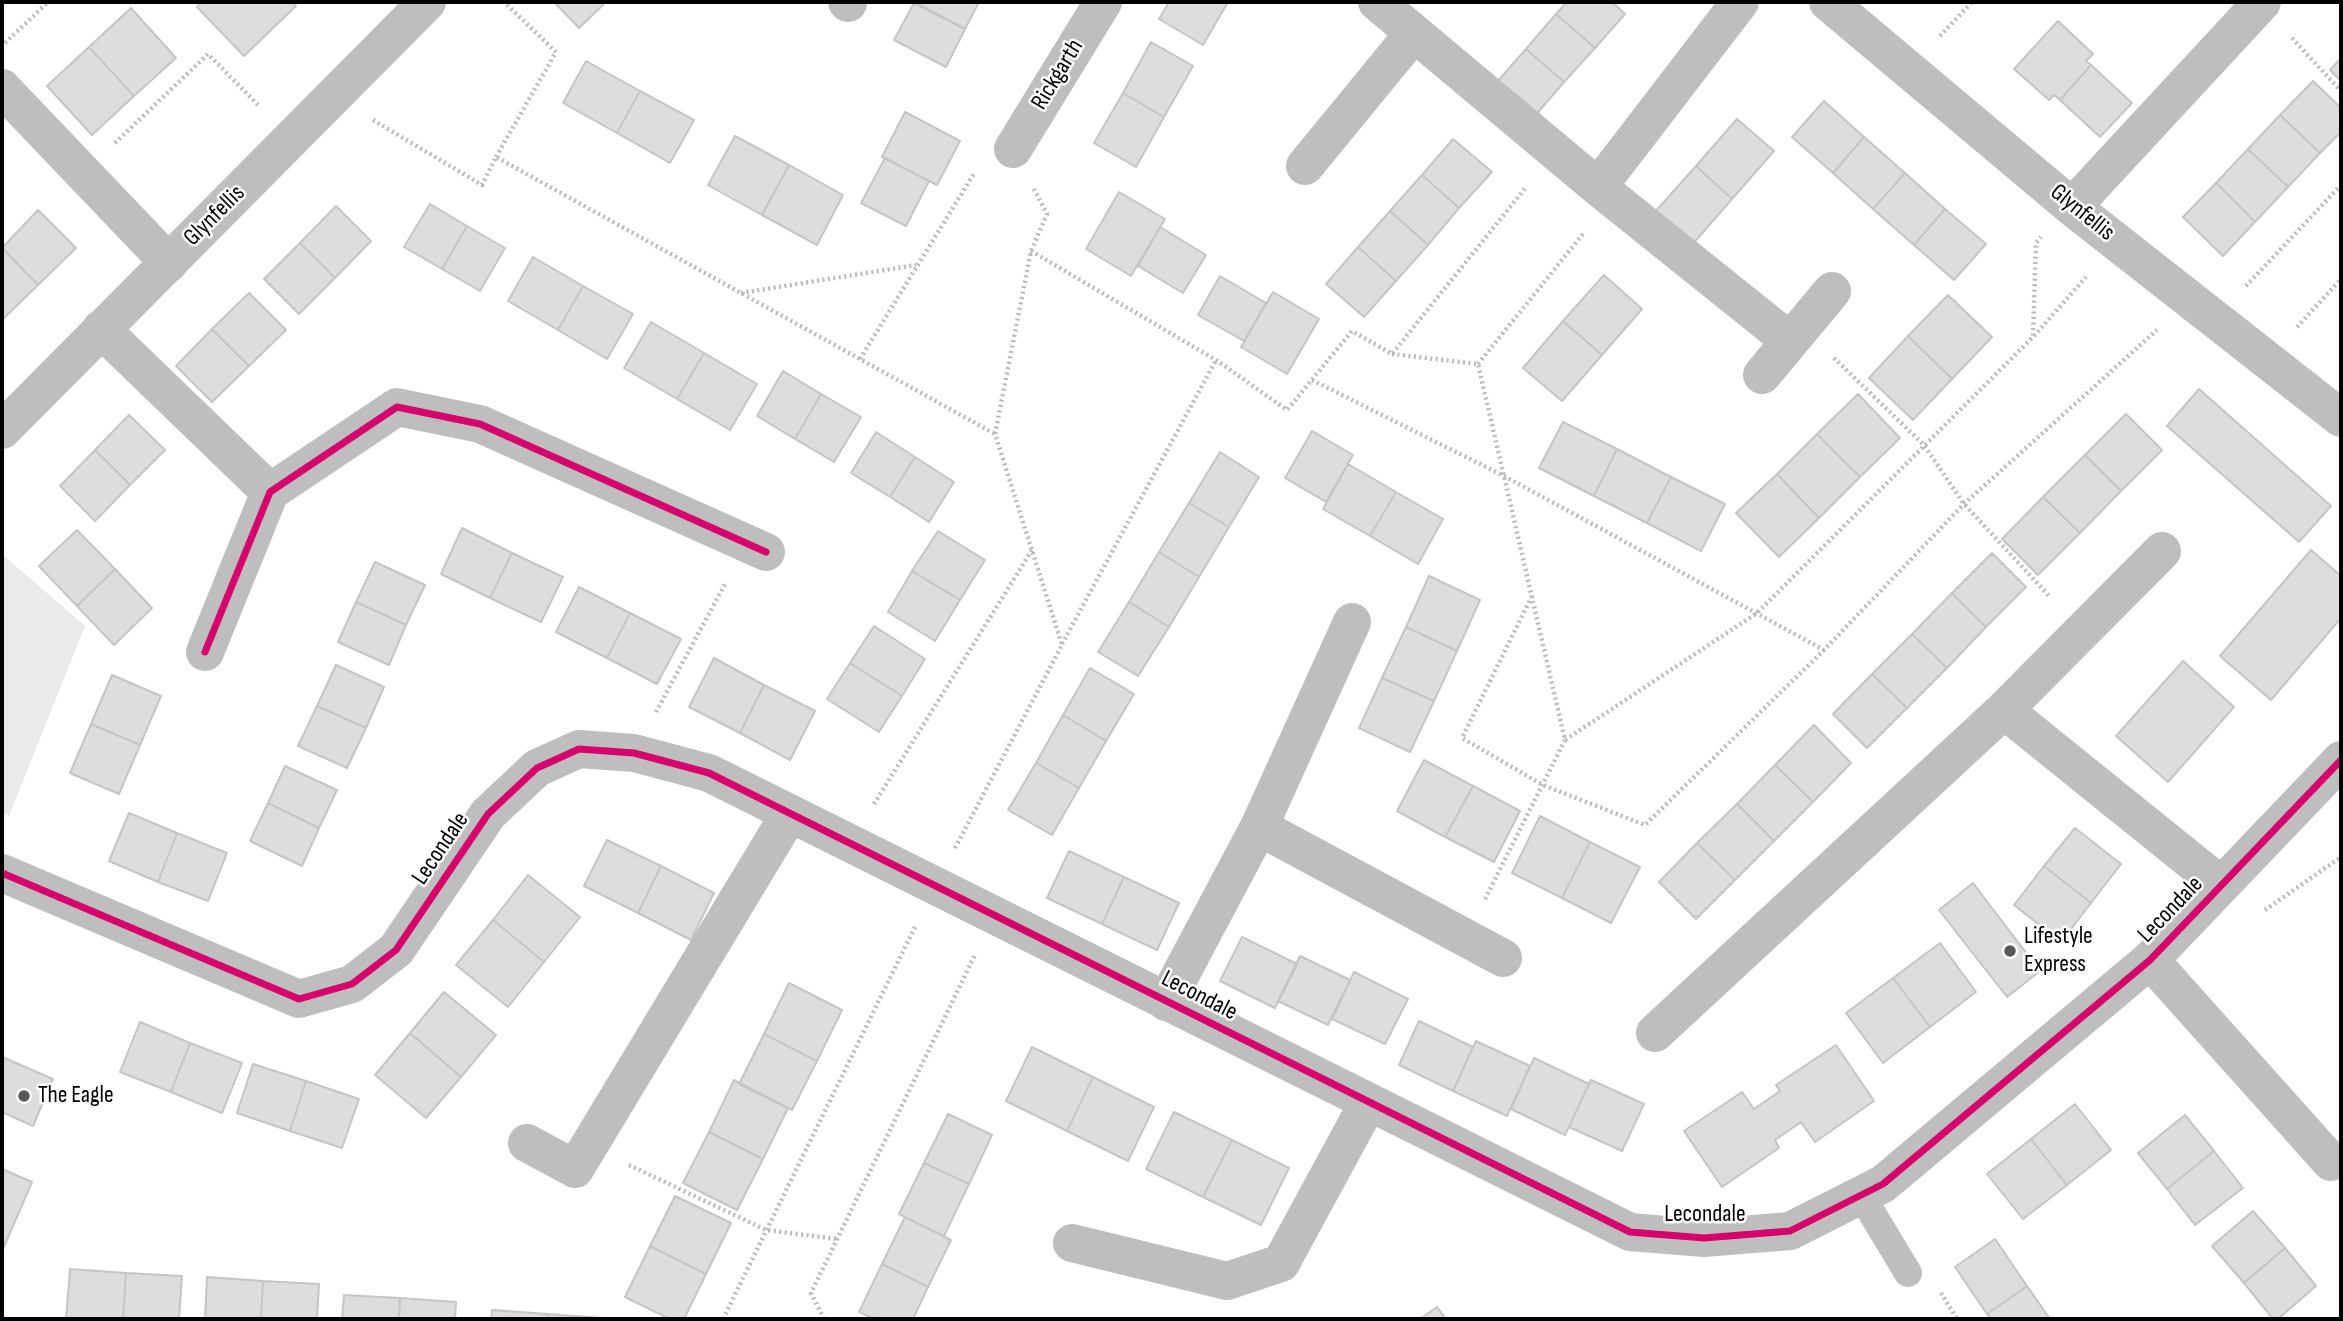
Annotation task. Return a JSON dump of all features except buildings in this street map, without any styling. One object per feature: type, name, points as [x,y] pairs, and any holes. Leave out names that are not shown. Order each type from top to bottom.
[{"type":"street","name":"Glynfellis","points":[[2,430],[427,2]]},
{"type":"street","name":"Rickgarth","points":[[1013,149],[1103,2]]},
{"type":"street","points":[[1377,2],[1605,193],[1796,334]]},
{"type":"street","points":[[1605,193],[1740,2]]},
{"type":"street","name":"Glynfellis","points":[[1828,2],[2072,207],[2341,418]]},
{"type":"street","points":[[2072,207],[2262,2]]},
{"type":"street","points":[[1305,166],[1414,33]]},
{"type":"street","points":[[2,88],[169,263]]},
{"type":"street","points":[[1762,375],[1832,291]]},
{"type":"street","points":[[101,329],[270,492]]},
{"type":"street","points":[[205,652],[270,492],[397,407],[480,424],[756,548]]},
{"type":"street","points":[[1655,1033],[2004,710],[2162,551]]},
{"type":"street","points":[[1166,1002],[1259,827],[1352,622]]},
{"type":"street","points":[[2004,710],[2221,885]]},
{"type":"street","name":"Lecondale","points":[[2,873],[299,999],[352,984],[396,950],[488,814],[537,768],[579,749],[634,753],[709,773],[1630,1232],[1704,1238],[1790,1231],[1883,1184],[2150,960],[2341,760]]},
{"type":"street","points":[[527,1143],[575,1170],[790,813]]},
{"type":"street","points":[[1259,827],[1503,958]]},
{"type":"street","points":[[2150,960],[2331,1162]]},
{"type":"street","points":[[1072,1243],[1227,1280],[1281,1263],[1368,1103]]},
{"type":"lane","points":[[1861,1195],[1908,1273]]},
{"type":"path","points":[[2,46],[48,2]]},
{"type":"path","points":[[334,96],[482,186],[556,52],[504,2]]},
{"type":"path","points":[[2290,36],[2341,91]]},
{"type":"path","points":[[83,174],[208,54],[291,139]]},
{"type":"path","points":[[860,359],[971,175],[1013,149],[1047,214],[1031,251],[995,434],[1062,645]]},
{"type":"path","points":[[1392,354],[1556,151]]},
{"type":"path","points":[[496,157],[995,434]]},
{"type":"path","points":[[1532,596],[1462,738],[1543,785],[1645,825],[1824,650],[1964,504],[2151,332],[2202,311],[2245,286],[2341,185]]},
{"type":"path","points":[[1565,740],[1478,364],[1605,193]]},
{"type":"path","points":[[2034,337],[2036,243],[2072,207]]},
{"type":"path","points":[[1466,937],[1565,740],[1757,613],[2034,337],[2117,242]]},
{"type":"path","points":[[1031,251],[1216,360],[1287,410],[1352,331],[1392,354],[1478,364]]},
{"type":"path","points":[[741,293],[916,265]]},
{"type":"path","points":[[2266,361],[2341,279]]},
{"type":"path","points":[[1796,334],[1924,445],[1964,504],[2082,632]]},
{"type":"path","points":[[723,1319],[935,886],[1216,360]]},
{"type":"path","points":[[1312,380],[1504,476],[1824,650]]},
{"type":"path","points":[[634,753],[756,548]]},
{"type":"path","points":[[849,843],[1032,550]]},
{"type":"path","points":[[824,1319],[811,1293],[995,915]]},
{"type":"path","points":[[589,1145],[766,1230],[837,1240]]},
{"type":"shaded area","points":[[2,554],[85,626],[9,816],[2,812]]},
{"type":"cycle path","points":[[205,652],[270,492],[397,407],[480,424],[766,552]]},
{"type":"cycle path","points":[[2,873],[299,999],[352,984],[396,950],[488,814],[537,768],[579,749],[634,753],[709,773],[1630,1232],[1704,1238],[1790,1231],[1883,1184],[2150,960],[2341,760]]},
{"type":"place","name":"Lifestyle Express","points":[[2010,951]]},
{"type":"place","name":"The Eagle","points":[[24,1096]]}]
